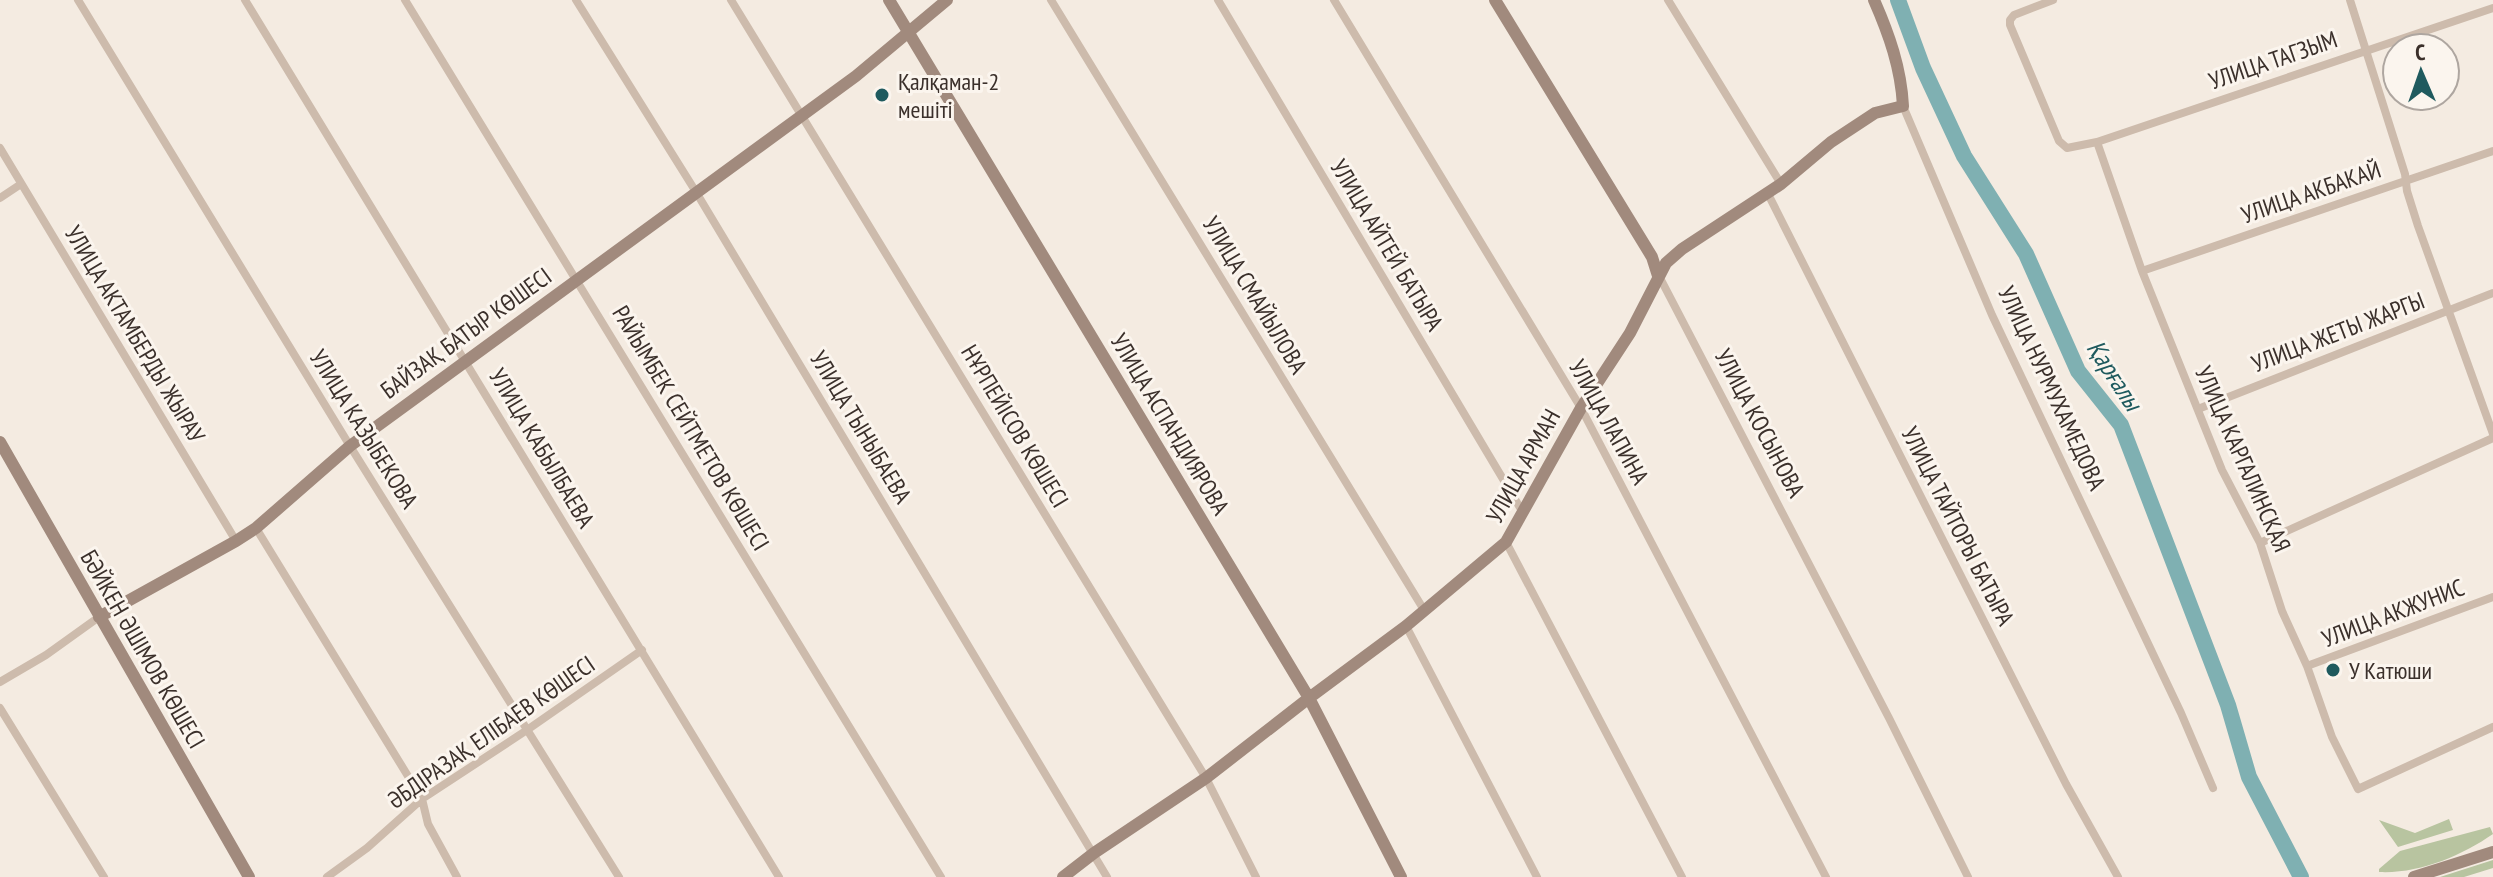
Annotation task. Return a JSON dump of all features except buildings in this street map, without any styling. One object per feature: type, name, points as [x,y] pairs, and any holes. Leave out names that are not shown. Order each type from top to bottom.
[{"type":"street","name":"УЛИЦА КАЗЫБЕКОВА","points":[[78,0],[350,446],[619,877]]},
{"type":"street","name":"УЛИЦА КАБЫЛБАЕВА","points":[[245,0],[779,877]]},
{"type":"street","name":"РАЙЫМБЕК СЕЙТМЕТОВ КӨШЕСІ","points":[[405,0],[941,877]]},
{"type":"street","name":"УЛИЦА ТЫНЫБАЕВА","points":[[576,0],[696,192],[1107,877]]},
{"type":"street","name":"НҰРПЕЙІСОВ КӨШЕСІ","points":[[731,0],[1206,778],[1256,877]]},
{"type":"street","name":"УЛИЦА АСПАНДИЯРОВА","points":[[889,0],[1309,698],[1401,877]]},
{"type":"street","name":"БАЙЗАҚ БАТЫР КӨШЕСІ","points":[[0,682],[46,655],[99,617],[256,528],[350,446],[856,76],[947,0]]},
{"type":"street","name":"УЛИЦА СМАЙЫЛОВА","points":[[1051,0],[1424,610]]},
{"type":"street","name":"УЛИЦА АЙТЕЙ БАТЫРА","points":[[1218,0],[1522,511]]},
{"type":"street","name":"УЛИЦА ЛАПИНА","points":[[1334,0],[1581,408],[1826,877]]},
{"type":"street","name":"УЛИЦА КОСЫНОВА","points":[[1495,0],[1652,257],[1658,276],[1889,718],[1968,877]]},
{"type":"street","points":[[1668,0],[1781,184]]},
{"type":"street","name":"УЛИЦА НУРМУХАМЕДОВА","points":[[1874,0],[1887,28],[1902,81],[1903,106],[1992,315],[2181,713],[2213,788]]},
{"type":"street","name":"УЛИЦА ТАГЗЫМ","points":[[2053,0],[2014,15],[2010,20],[2059,141],[2067,148],[2097,142],[2493,8]]},
{"type":"street","points":[[2260,543],[2493,436],[2414,214],[2350,0]]},
{"type":"street","name":"УЛИЦА АРМАН","points":[[1063,877],[1206,778],[1406,626],[1506,542],[1581,408],[1630,333],[1666,263],[1766,191],[1781,184],[1831,142],[1875,113],[1903,106]]},
{"type":"street","name":"УЛИЦА КАРГАЛИНСКАЯ","points":[[2097,142],[2142,271],[2222,470],[2260,543],[2282,611],[2307,666],[2332,737],[2358,789],[2493,727]]},
{"type":"street","name":"УЛИЦА АКТАМБЕРДЫ ЖЫРАУ","points":[[0,148],[236,541]]},
{"type":"street","name":"УЛИЦА АКБАКАЙ","points":[[2142,271],[2493,151]]},
{"type":"street","points":[[0,198],[21,184]]},
{"type":"street","name":"УЛИЦА ТАЙТОРЫ БАТЫРА","points":[[1766,191],[2066,784],[2118,877]]},
{"type":"street","name":"УЛИЦА ЖЕТЫ ЖАРГЫ","points":[[2198,409],[2493,293]]},
{"type":"street","name":"БӘЙКЕН ӘШІМОВ КӨШЕСІ","points":[[0,442],[249,877]]},
{"type":"street","points":[[256,528],[422,799],[428,824],[457,877]]},
{"type":"street","points":[[1506,542],[1682,877]]},
{"type":"street","name":"УЛИЦА АКЖУНИС","points":[[2307,666],[2493,597]]},
{"type":"street","points":[[1406,626],[1537,877]]},
{"type":"street","name":"ӘБДІРАЗАҚ ЕЛІБАЕВ КӨШЕСІ","points":[[327,877],[367,848],[422,799],[642,650]]},
{"type":"street","points":[[0,708],[104,877]]},
{"type":"street","points":[[2414,877],[2493,852]]},
{"type":"green space","points":[[2449,819],[2453,830],[2398,847],[2379,820],[2415,833]]},
{"type":"green space","points":[[2490,827],[2493,834],[2453,856],[2424,867],[2379,872],[2400,851]]},
{"type":"green space","points":[[2493,860],[2493,868],[2464,877],[2440,877]]},
{"type":"waterway","name":"Қарғалы","points":[[1898,0],[1923,68],[1964,156],[2026,254],[2078,371],[2121,425],[2228,705],[2249,777],[2301,877]]},
{"type":"place","name":"Қалқаман-2 мешіті","points":[[882,95]]},
{"type":"place","name":"У Катюши","points":[[2333,670]]}]
